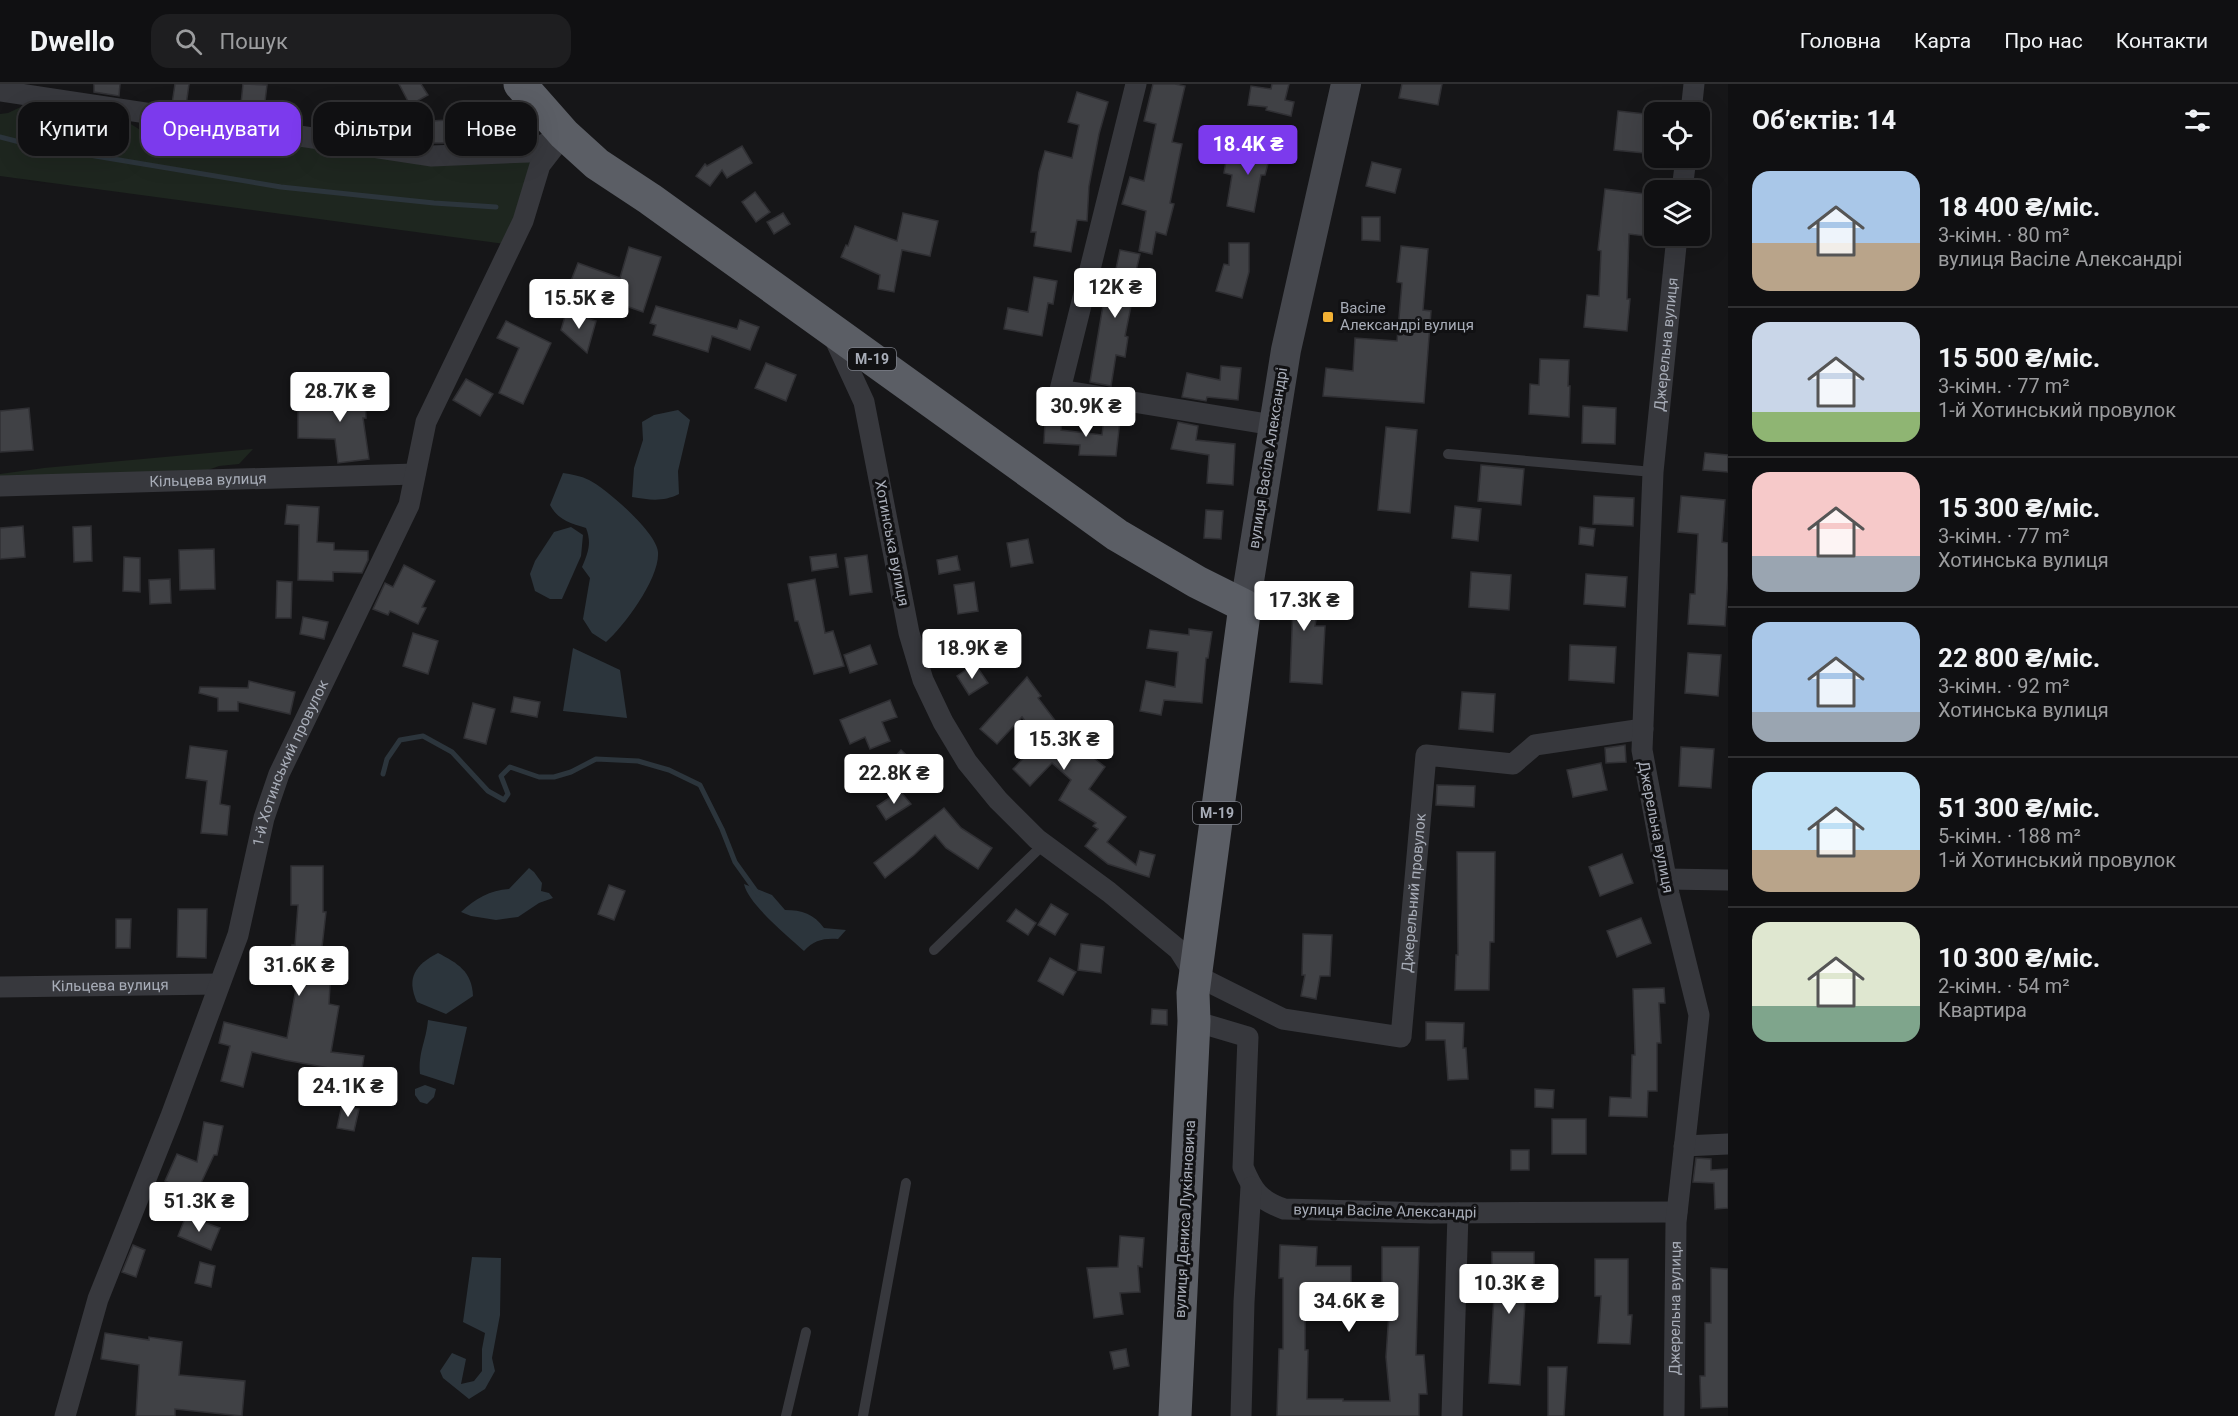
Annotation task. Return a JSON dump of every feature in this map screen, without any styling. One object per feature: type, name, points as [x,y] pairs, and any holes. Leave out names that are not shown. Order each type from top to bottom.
[{"type":"highway","name":"Хотинська вулиця","points":[[520,84],[564,134],[597,164],[650,199],[1117,535],[1197,582],[1245,606]]},
{"type":"highway","name":"вулиця Васіле Александрі","points":[[1194,1021],[1195,975],[1245,606]]},
{"type":"highway","name":"вулиця Дениса Лукіяновича","points":[[1175,1416],[1194,1021]]},
{"type":"main road","name":"вулиця Васіле Александрі","points":[[1245,606],[1286,350],[1346,84]]},
{"type":"street","points":[[1136,84],[1060,390],[1273,426]]},
{"type":"street","points":[[1691,102],[1694,84]]},
{"type":"street","points":[[0,90],[432,156],[529,152],[564,134]]},
{"type":"street","name":"1-й Хотинський провулок","points":[[65,1416],[98,1299],[171,1116],[238,935],[264,818],[279,774],[409,505],[426,423],[523,221],[540,165],[564,134]]},
{"type":"street","name":"Джерельна вулиця","points":[[1674,1416],[1677,1212],[1699,1015],[1666,879],[1642,750],[1653,472],[1676,246]]},
{"type":"street","name":"Хотинська вулиця","points":[[830,329],[864,402],[909,633],[923,680],[943,722],[967,762],[998,800],[1044,844],[1109,891],[1179,950],[1195,975]]},
{"type":"street","name":"Кільцева вулиця","points":[[0,486],[416,474]]},
{"type":"street","name":"Джерельний провулок","points":[[1195,975],[1283,1019],[1401,1037],[1426,755],[1513,764],[1534,745],[1643,729]]},
{"type":"street","points":[[1666,879],[1728,880]]},
{"type":"street","name":"Кільцева вулиця","points":[[0,987],[219,984]]},
{"type":"street","points":[[1194,1021],[1248,1037],[1243,1167],[1251,1187],[1244,1302],[1241,1416]]},
{"type":"street","points":[[1684,1146],[1728,1144]]},
{"type":"street","name":"вулиця Васіле Александрі","points":[[1251,1187],[1266,1202],[1284,1209],[1458,1213],[1677,1212]]},
{"type":"street","points":[[1452,1416],[1458,1213]]},
{"type":"lane","points":[[1448,454],[1653,472]]},
{"type":"lane","points":[[934,950],[1044,844]]},
{"type":"lane","points":[[863,1416],[906,1183]]},
{"type":"lane","points":[[786,1416],[806,1332]]},
{"type":"shaded area","points":[[18,108],[18,156],[129,156],[129,123],[141,130],[141,156],[301,156],[301,146],[313,147],[313,156],[433,158],[498,156],[535,163],[505,244],[0,176],[0,114]]},
{"type":"shaded area","points":[[678,410],[690,420],[678,471],[679,494],[656,500],[632,497],[634,468],[643,440],[642,422],[654,415]]},
{"type":"shaded area","points":[[253,449],[239,464],[219,466],[208,470],[0,484],[0,474]]},
{"type":"shaded area","points":[[563,473],[586,479],[607,492],[640,523],[649,534],[658,552],[653,575],[640,601],[606,642],[592,633],[583,619],[590,578],[582,567],[588,548],[589,538],[586,528],[561,518],[550,505]]},
{"type":"shaded area","points":[[571,527],[583,535],[581,556],[562,599],[550,599],[535,591],[530,574],[535,561],[554,532]]},
{"type":"shaded area","points":[[573,648],[620,670],[627,718],[563,711]]},
{"type":"shaded area","points":[[529,868],[542,883],[541,891],[549,893],[553,898],[539,903],[518,917],[496,920],[461,912],[483,896],[509,889]]},
{"type":"shaded area","points":[[744,884],[772,895],[785,910],[812,916],[824,928],[846,930],[838,939],[819,940],[804,951],[761,910],[747,892]]},
{"type":"shaded area","points":[[438,953],[462,969],[472,987],[473,996],[446,1014],[417,1002],[412,986],[418,967]]},
{"type":"shaded area","points":[[428,1020],[467,1027],[454,1085],[420,1074],[420,1059]]},
{"type":"shaded area","points":[[425,1085],[436,1089],[434,1097],[427,1104],[420,1102],[415,1095],[415,1089]]},
{"type":"shaded area","points":[[472,1257],[501,1258],[500,1315],[492,1358],[495,1371],[485,1389],[469,1399],[443,1378],[440,1371],[452,1353],[466,1359],[461,1384],[474,1381],[482,1371],[485,1333],[463,1322]]},
{"type":"building","points":[[94,84],[120,84],[119,96],[94,92]]},
{"type":"building","points":[[175,84],[189,84],[187,102],[172,102]]},
{"type":"building","points":[[243,84],[267,85],[265,102],[241,102]]},
{"type":"building","points":[[399,84],[421,84],[428,95],[415,102],[408,102]]},
{"type":"building","points":[[1153,84],[1185,86],[1172,142],[1182,144],[1170,203],[1174,204],[1166,235],[1156,232],[1152,254],[1139,251],[1146,211],[1122,204],[1130,177],[1144,181],[1156,124],[1144,121]]},
{"type":"building","points":[[1272,84],[1289,84],[1285,100],[1294,102],[1291,116],[1266,110],[1267,107],[1248,105],[1251,86],[1271,89]]},
{"type":"building","points":[[1402,84],[1442,84],[1438,105],[1399,98]]},
{"type":"building","points":[[1077,92],[1108,102],[1089,186],[1087,221],[1077,220],[1071,252],[1034,246],[1036,232],[1031,232],[1039,172],[1045,151],[1072,158],[1079,125],[1068,122]]},
{"type":"building","points":[[1618,111],[1644,114],[1644,153],[1614,150]]},
{"type":"building","points":[[445,120],[445,143],[433,143],[433,121]]},
{"type":"building","points":[[1258,138],[1274,141],[1265,175],[1261,175],[1254,212],[1227,206],[1232,175],[1224,173],[1227,155],[1252,160]]},
{"type":"building","points":[[742,146],[752,163],[727,178],[722,170],[710,186],[696,176],[705,164],[707,166]]},
{"type":"building","points":[[1372,162],[1401,169],[1395,193],[1366,186]]},
{"type":"building","points":[[1605,189],[1644,194],[1644,236],[1629,234],[1627,299],[1630,299],[1627,331],[1584,327],[1587,295],[1599,296],[1601,251],[1598,250]]},
{"type":"building","points":[[755,192],[770,212],[756,222],[742,202]]},
{"type":"building","points":[[783,213],[790,224],[774,234],[767,222]]},
{"type":"building","points":[[903,213],[938,221],[930,256],[902,250],[894,292],[878,289],[880,275],[841,257],[846,245],[848,246],[855,226],[897,241]]},
{"type":"building","points":[[1362,217],[1380,217],[1380,241],[1362,240]]},
{"type":"building","points":[[1229,243],[1249,243],[1249,272],[1242,298],[1216,291],[1224,264],[1229,265]]},
{"type":"building","points":[[1401,246],[1428,249],[1423,310],[1431,311],[1424,403],[1323,396],[1326,368],[1353,371],[1355,338],[1397,341],[1402,283],[1397,282]]},
{"type":"building","points":[[629,247],[661,257],[643,312],[569,286],[578,263],[620,278]]},
{"type":"building","points":[[1120,250],[1140,254],[1128,305],[1131,306],[1125,336],[1128,337],[1125,357],[1116,355],[1111,386],[1090,382],[1107,282],[1113,283]]},
{"type":"building","points":[[1034,277],[1057,281],[1053,304],[1048,303],[1042,336],[1004,329],[1008,308],[1028,312]]},
{"type":"building","points":[[656,306],[737,329],[740,320],[759,327],[750,350],[712,336],[708,352],[653,335],[656,325],[650,323]]},
{"type":"building","points":[[566,313],[596,321],[587,353],[561,330]]},
{"type":"building","points":[[506,321],[551,343],[523,404],[499,393],[519,348],[497,338]]},
{"type":"building","points":[[1540,359],[1569,360],[1569,417],[1529,414],[1530,384],[1539,385]]},
{"type":"building","points":[[766,363],[796,375],[786,401],[755,388]]},
{"type":"building","points":[[1221,366],[1241,368],[1238,400],[1207,397],[1206,401],[1182,397],[1187,373],[1220,380]]},
{"type":"building","points":[[466,379],[493,394],[480,416],[453,400]]},
{"type":"building","points":[[364,382],[366,418],[363,418],[369,459],[338,463],[335,439],[298,438],[298,409],[335,409],[334,384]]},
{"type":"building","points":[[1583,406],[1616,408],[1615,444],[1582,443]]},
{"type":"building","points":[[29,408],[33,450],[0,452],[0,411]]},
{"type":"building","points":[[1104,418],[1120,420],[1116,456],[1079,455],[1080,445],[1044,443],[1045,421],[1061,422],[1061,430],[1102,435]]},
{"type":"building","points":[[1178,422],[1198,426],[1196,440],[1235,444],[1233,485],[1207,483],[1209,455],[1171,449]]},
{"type":"building","points":[[1386,427],[1417,430],[1410,513],[1378,510]]},
{"type":"building","points":[[1705,453],[1728,455],[1728,472],[1703,470]]},
{"type":"building","points":[[1481,465],[1524,469],[1521,505],[1478,501]]},
{"type":"building","points":[[1594,496],[1634,498],[1633,526],[1593,524]]},
{"type":"building","points":[[1681,496],[1725,500],[1722,542],[1728,543],[1728,576],[1725,626],[1688,624],[1690,594],[1695,594],[1698,534],[1678,532]]},
{"type":"building","points":[[287,505],[319,507],[317,542],[334,543],[334,550],[368,551],[368,560],[362,573],[333,572],[333,581],[298,580],[299,525],[285,524]]},
{"type":"building","points":[[1455,506],[1481,509],[1478,541],[1452,538]]},
{"type":"building","points":[[1206,510],[1223,511],[1221,539],[1204,538]]},
{"type":"building","points":[[23,526],[25,557],[0,559],[0,528]]},
{"type":"building","points":[[91,526],[92,561],[74,562],[73,527]]},
{"type":"building","points":[[1580,527],[1595,529],[1593,546],[1579,544]]},
{"type":"building","points":[[1028,539],[1033,563],[1011,567],[1007,543]]},
{"type":"building","points":[[214,549],[215,589],[180,590],[179,550]]},
{"type":"building","points":[[836,554],[838,567],[812,571],[810,557]]},
{"type":"building","points":[[867,555],[872,592],[850,595],[845,558]]},
{"type":"building","points":[[957,556],[960,570],[939,574],[937,560]]},
{"type":"building","points":[[124,557],[140,558],[140,592],[123,591]]},
{"type":"building","points":[[404,565],[435,581],[422,607],[426,608],[418,624],[390,611],[388,615],[373,609],[385,583],[393,587]]},
{"type":"building","points":[[1471,572],[1511,575],[1509,610],[1469,607]]},
{"type":"building","points":[[1586,574],[1627,577],[1625,607],[1584,604]]},
{"type":"building","points":[[170,579],[171,603],[150,604],[149,580]]},
{"type":"building","points":[[815,579],[825,633],[833,631],[844,666],[814,674],[798,621],[795,621],[788,584]]},
{"type":"building","points":[[277,581],[292,582],[291,618],[276,618]]},
{"type":"building","points":[[974,582],[978,611],[958,614],[954,585]]},
{"type":"building","points":[[1278,582],[1321,588],[1315,626],[1325,626],[1322,684],[1290,682],[1293,605],[1275,602]]},
{"type":"building","points":[[303,617],[328,622],[324,639],[300,634]]},
{"type":"building","points":[[1189,629],[1212,632],[1208,658],[1206,658],[1202,703],[1164,700],[1161,715],[1140,711],[1146,681],[1175,687],[1178,652],[1147,648],[1150,630],[1189,635]]},
{"type":"building","points":[[413,633],[438,641],[428,674],[403,666]]},
{"type":"building","points":[[870,645],[877,664],[850,673],[844,655]]},
{"type":"building","points":[[1570,645],[1616,647],[1614,683],[1569,680]]},
{"type":"building","points":[[1688,653],[1721,655],[1718,696],[1685,693]]},
{"type":"building","points":[[975,664],[988,683],[969,695],[957,676]]},
{"type":"building","points":[[1027,677],[1041,696],[1038,698],[1075,747],[1079,743],[1105,767],[1089,789],[1126,817],[1107,842],[1136,865],[1140,851],[1155,855],[1149,877],[1108,864],[1085,846],[1098,829],[1093,826],[1096,823],[1059,800],[1071,780],[1052,763],[1030,786],[1013,769],[1040,741],[1022,717],[997,744],[980,729]]},
{"type":"building","points":[[249,681],[295,692],[290,714],[238,702],[238,711],[218,711],[218,698],[199,693],[200,687],[248,688]]},
{"type":"building","points":[[1462,692],[1495,694],[1493,732],[1459,729]]},
{"type":"building","points":[[514,697],[540,702],[537,717],[511,712]]},
{"type":"building","points":[[890,700],[897,717],[882,722],[890,741],[870,749],[865,737],[850,744],[840,720]]},
{"type":"building","points":[[473,703],[495,709],[486,744],[464,738]]},
{"type":"building","points":[[1625,745],[1626,762],[1606,763],[1605,748]]},
{"type":"building","points":[[190,746],[227,751],[220,804],[230,806],[227,835],[201,833],[207,781],[186,778]]},
{"type":"building","points":[[1681,747],[1714,749],[1711,788],[1679,786]]},
{"type":"building","points":[[901,750],[916,764],[899,784],[883,770]]},
{"type":"building","points":[[1601,763],[1607,790],[1573,797],[1567,770]]},
{"type":"building","points":[[1437,785],[1475,786],[1474,807],[1436,805]]},
{"type":"building","points":[[900,791],[911,804],[886,820],[877,806]]},
{"type":"building","points":[[944,808],[961,828],[992,848],[978,869],[946,848],[935,835],[885,878],[874,863]]},
{"type":"building","points":[[1457,852],[1495,852],[1494,942],[1490,942],[1489,990],[1455,990],[1456,955],[1458,955]]},
{"type":"building","points":[[1622,854],[1633,883],[1600,896],[1589,867]]},
{"type":"building","points":[[291,866],[323,866],[323,912],[326,912],[322,947],[332,947],[329,1004],[339,1006],[331,1052],[364,1056],[361,1075],[334,1072],[335,1069],[252,1052],[243,1087],[221,1081],[230,1046],[219,1043],[224,1022],[287,1038],[298,978],[290,978],[298,905],[291,905]]},
{"type":"building","points":[[609,885],[625,891],[614,920],[598,914]]},
{"type":"building","points":[[1051,904],[1068,914],[1055,935],[1038,925]]},
{"type":"building","points":[[178,909],[207,909],[206,958],[177,957]]},
{"type":"building","points":[[1016,909],[1036,923],[1028,935],[1007,921]]},
{"type":"building","points":[[1641,918],[1651,943],[1617,957],[1607,931]]},
{"type":"building","points":[[116,919],[131,919],[130,948],[116,948]]},
{"type":"building","points":[[1303,934],[1332,935],[1330,976],[1320,976],[1316,999],[1301,996],[1305,975],[1302,975]]},
{"type":"building","points":[[1081,944],[1104,947],[1101,973],[1078,970]]},
{"type":"building","points":[[1050,958],[1076,972],[1063,995],[1038,981]]},
{"type":"building","points":[[1664,988],[1665,1003],[1659,1003],[1661,1043],[1657,1043],[1657,1091],[1648,1091],[1647,1117],[1609,1116],[1610,1097],[1631,1098],[1632,1055],[1635,1055],[1633,989]]},
{"type":"building","points":[[1152,1009],[1167,1010],[1167,1025],[1151,1024]]},
{"type":"building","points":[[1426,1022],[1464,1023],[1463,1048],[1466,1048],[1468,1079],[1448,1080],[1445,1040],[1426,1040]]},
{"type":"building","points":[[1535,1089],[1554,1090],[1553,1108],[1535,1107]]},
{"type":"building","points":[[342,1105],[359,1109],[354,1131],[337,1128]]},
{"type":"building","points":[[1552,1119],[1586,1119],[1586,1154],[1552,1154]]},
{"type":"building","points":[[204,1122],[223,1126],[217,1155],[214,1155],[195,1196],[165,1181],[177,1154],[197,1162]]},
{"type":"building","points":[[1511,1150],[1529,1150],[1529,1170],[1511,1170]]},
{"type":"building","points":[[1696,1158],[1711,1159],[1711,1170],[1728,1169],[1728,1208],[1715,1209],[1714,1183],[1693,1182]]},
{"type":"building","points":[[186,1216],[220,1228],[211,1250],[178,1236]]},
{"type":"building","points":[[1120,1236],[1144,1238],[1142,1267],[1138,1266],[1140,1292],[1120,1293],[1123,1314],[1094,1318],[1087,1268],[1118,1267]]},
{"type":"building","points":[[133,1245],[145,1250],[136,1277],[122,1272]]},
{"type":"building","points":[[1280,1245],[1317,1247],[1316,1266],[1351,1266],[1351,1286],[1345,1286],[1345,1307],[1305,1306],[1305,1350],[1308,1350],[1307,1399],[1343,1399],[1343,1401],[1390,1401],[1386,1357],[1391,1283],[1382,1283],[1382,1247],[1419,1247],[1416,1355],[1424,1355],[1427,1394],[1419,1394],[1419,1416],[1277,1416],[1279,1349],[1283,1349],[1283,1278],[1279,1278]]},
{"type":"building","points":[[1492,1252],[1534,1252],[1534,1269],[1527,1269],[1520,1385],[1489,1383],[1495,1278],[1492,1278]]},
{"type":"building","points":[[1595,1259],[1628,1259],[1628,1315],[1632,1315],[1630,1344],[1598,1343],[1601,1296],[1595,1296]]},
{"type":"building","points":[[200,1262],[215,1266],[211,1287],[195,1283]]},
{"type":"building","points":[[1711,1268],[1728,1269],[1728,1407],[1701,1408],[1700,1376],[1705,1376],[1705,1323],[1711,1323]]},
{"type":"building","points":[[105,1333],[149,1340],[149,1337],[182,1342],[179,1375],[245,1381],[242,1416],[175,1409],[175,1416],[136,1416],[139,1365],[101,1359]]},
{"type":"building","points":[[1126,1349],[1129,1366],[1114,1369],[1110,1352]]},
{"type":"building","points":[[1548,1367],[1567,1367],[1564,1416],[1548,1416]]},
{"type":"waterway","points":[[0,137],[35,146],[281,187],[496,207]]},
{"type":"waterway","points":[[383,774],[387,759],[400,740],[423,736],[452,752],[488,791],[504,800],[508,794],[501,776],[510,767],[539,777],[554,777],[571,772],[596,759],[638,761],[669,770],[700,785],[722,829],[735,862],[758,894]]},
{"type":"place","name":"Васіле Александрі вулиця","points":[[1328,317]]}]
